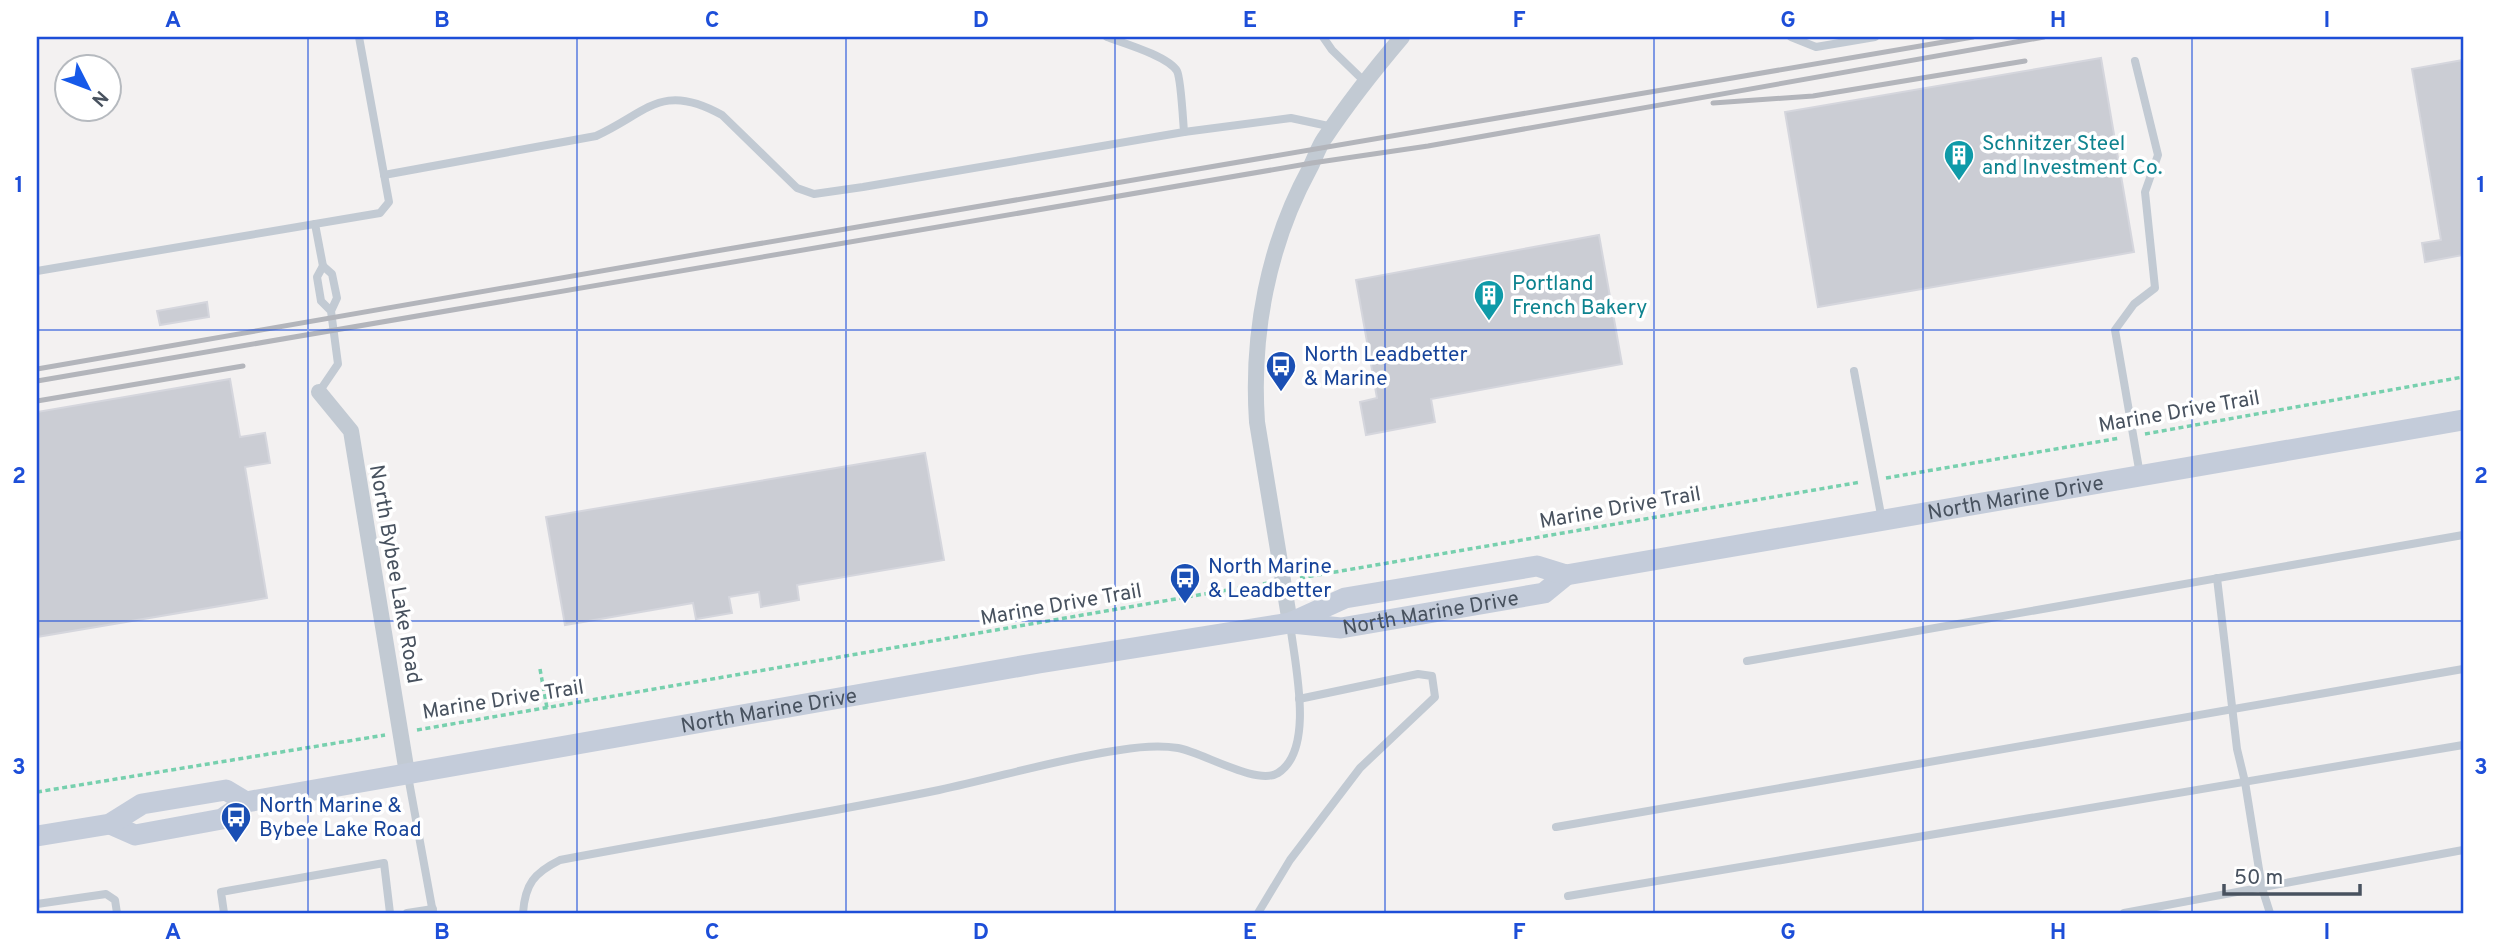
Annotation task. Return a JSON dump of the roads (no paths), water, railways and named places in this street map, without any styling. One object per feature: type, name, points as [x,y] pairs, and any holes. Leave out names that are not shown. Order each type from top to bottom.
[{"type":"main road","name":"North Marine Drive","points":[[1290,623],[1345,598],[1537,566],[1566,575],[2463,420]]},
{"type":"main road","name":"North Marine Drive","points":[[110,824],[135,835],[222,819],[246,802],[1025,666],[1290,623],[1341,628],[1531,596],[1544,593],[1566,575]]},
{"type":"main road","name":"North Marine Drive","points":[[37,836],[110,824],[142,803],[226,790],[246,802]]},
{"type":"street","points":[[1290,623],[1257,422],[1257,343],[1275,250],[1296,192],[1322,141],[1364,81],[1402,37]]},
{"type":"street","name":"North Bybee Lake Road","points":[[319,392],[351,431],[407,773]]},
{"type":"lane","points":[[37,271],[380,213],[389,202],[359,37]]},
{"type":"lane","points":[[1107,37],[1150,54],[1170,64],[1178,72],[1184,132]]},
{"type":"lane","points":[[1323,37],[1332,50],[1364,81]]},
{"type":"lane","points":[[1791,37],[1816,47],[1875,37]]},
{"type":"lane","points":[[2135,61],[2158,155],[2145,192],[2155,288],[2134,304],[2115,330],[2140,475]]},
{"type":"lane","points":[[384,175],[596,136],[614,128],[631,114],[657,102],[682,99],[708,107],[722,115],[797,188],[814,194],[1184,132],[1291,118],[1333,127]]},
{"type":"lane","points":[[315,224],[323,266],[332,274],[337,298],[331,311],[338,364],[319,392]]},
{"type":"lane","points":[[323,266],[317,277],[321,301],[331,311]]},
{"type":"lane","points":[[1854,371],[1882,520]]},
{"type":"lane","points":[[1747,661],[2463,535]]},
{"type":"lane","points":[[2217,578],[2237,749],[2270,913]]},
{"type":"lane","points":[[523,913],[524,895],[530,883],[543,868],[560,860],[921,793],[1073,757],[1138,747],[1177,748],[1259,776],[1275,775],[1286,767],[1295,752],[1300,734],[1299,699],[1290,623]]},
{"type":"lane","points":[[1556,827],[2463,669]]},
{"type":"lane","points":[[1258,913],[1290,860],[1360,768],[1436,697],[1432,676],[1418,674],[1299,699]]},
{"type":"lane","points":[[1568,896],[2463,745]]},
{"type":"lane","points":[[407,773],[433,911],[407,913]]},
{"type":"lane","points":[[2124,913],[2463,850]]},
{"type":"lane","points":[[224,913],[221,892],[384,863],[390,913]]},
{"type":"lane","points":[[37,904],[106,894],[115,900],[117,913]]},
{"type":"railway","points":[[37,369],[1973,37]]},
{"type":"railway","points":[[37,381],[1312,163],[1428,146],[2044,37]]},
{"type":"railway","points":[[1713,103],[1813,96],[2025,61]]},
{"type":"railway","points":[[37,401],[243,366]]},
{"type":"place","name":"Schnitzer Steel and Investment Co.","points":[[1959,182]]},
{"type":"place","name":"Portland French Bakery","points":[[1489,322]]},
{"type":"place","name":"North Leadbetter & Marine","points":[[1281,393]]},
{"type":"place","name":"North Marine & Leadbetter","points":[[1185,605]]},
{"type":"place","name":"North Marine & Bybee Lake Road","points":[[236,844]]}]
